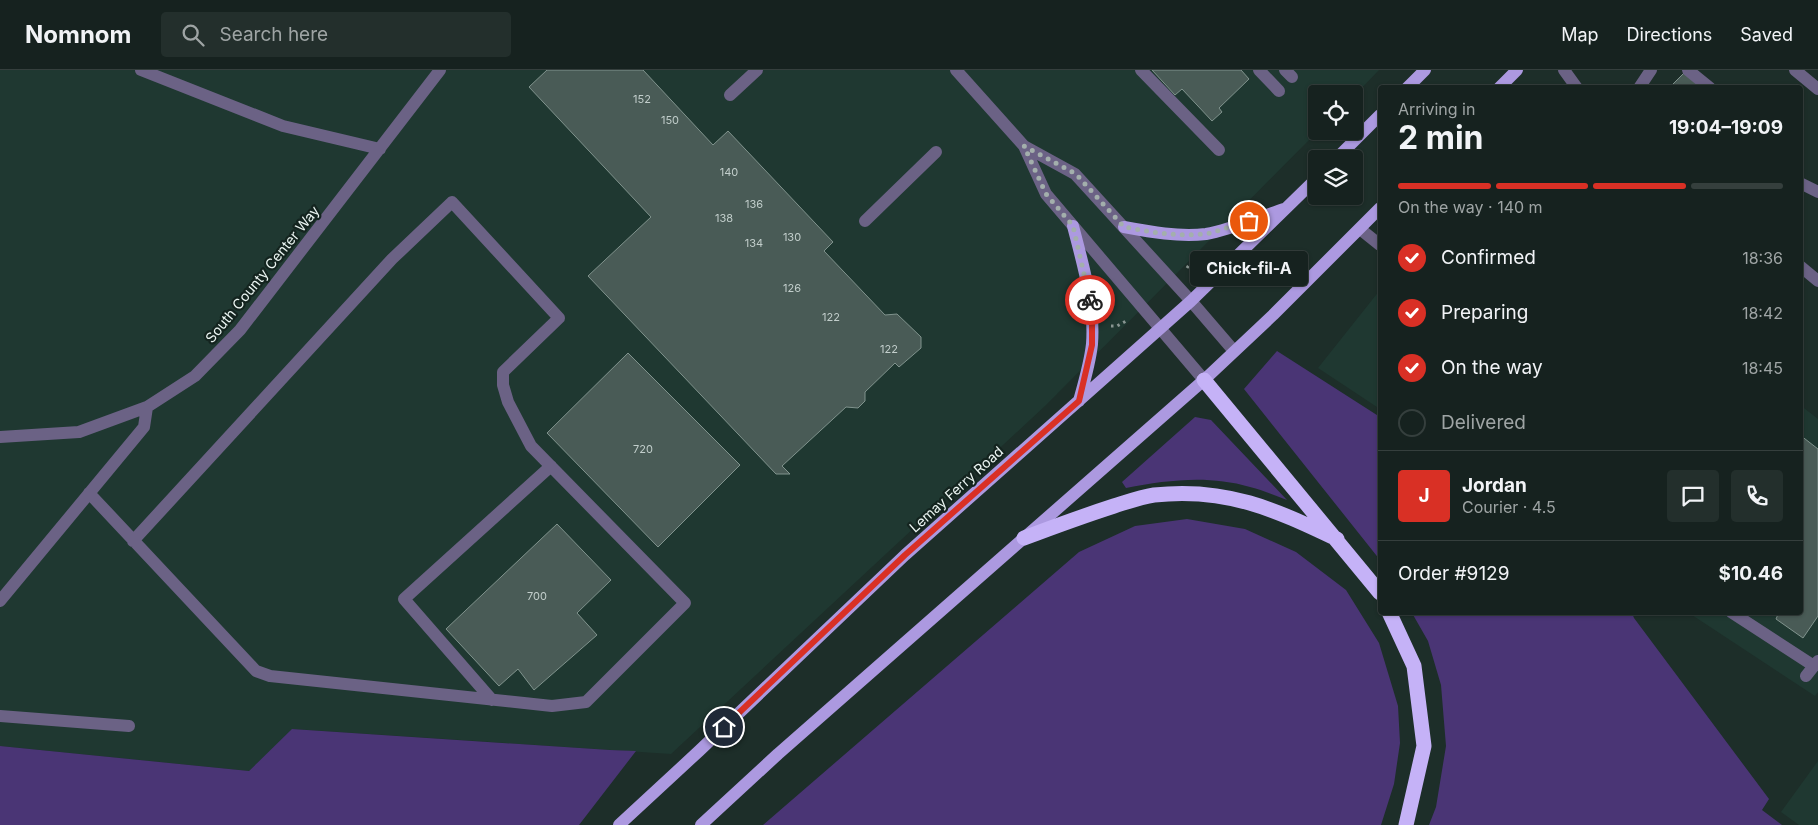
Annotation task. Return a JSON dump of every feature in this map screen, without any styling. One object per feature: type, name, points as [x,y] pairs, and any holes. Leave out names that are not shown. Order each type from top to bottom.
[{"type":"highway","points":[[1204,380],[1378,590]]},
{"type":"highway","points":[[1024,538],[1127,502],[1153,495],[1184,494],[1218,496],[1251,502],[1286,515],[1337,539]]},
{"type":"highway","points":[[1390,615],[1414,666],[1424,746],[1406,825]]},
{"type":"main road","points":[[1410,85],[1425,70]]},
{"type":"main road","points":[[1502,85],[1517,70]]},
{"type":"main road","points":[[1345,150],[1378,117]]},
{"type":"main road","name":"Lemay Ferry Road","points":[[618,825],[699,751],[905,555],[1160,329],[1308,187]]},
{"type":"main road","points":[[1124,227],[1158,233],[1207,234],[1286,208]]},
{"type":"main road","points":[[701,825],[778,754],[1204,380],[1273,315],[1378,210]]},
{"type":"main road","points":[[1073,226],[1088,287],[1092,316],[1092,345],[1079,401]]},
{"type":"street","points":[[141,70],[283,126],[380,149]]},
{"type":"street","name":"South County Center Way","points":[[0,437],[79,432],[147,407],[195,376],[240,330],[440,70]]},
{"type":"street","points":[[730,95],[757,70]]},
{"type":"street","points":[[956,70],[1024,146],[1046,194],[1204,380]]},
{"type":"street","points":[[1141,70],[1220,150]]},
{"type":"street","points":[[1259,70],[1279,91]]},
{"type":"street","points":[[1564,70],[1575,85]]},
{"type":"street","points":[[1641,85],[1651,70]]},
{"type":"street","points":[[1688,70],[1706,85]]},
{"type":"street","points":[[1795,70],[1818,89]]},
{"type":"street","points":[[1024,146],[1076,174],[1191,300],[1234,351]]},
{"type":"street","points":[[865,221],[936,152]]},
{"type":"street","points":[[1803,184],[1818,192]]},
{"type":"street","points":[[90,493],[133,541],[256,671],[286,679],[552,706],[586,702],[685,603],[531,446],[508,402],[503,385],[503,372],[559,318],[452,202],[392,259],[133,541]]},
{"type":"street","points":[[1360,229],[1378,243]]},
{"type":"street","points":[[1803,268],[1818,281]]},
{"type":"street","points":[[0,601],[144,427],[147,407]]},
{"type":"street","points":[[492,700],[404,599],[551,466]]},
{"type":"street","points":[[1736,615],[1816,663],[1806,676]]},
{"type":"street","points":[[0,716],[129,726]]},
{"type":"path","points":[[1184,270],[1191,262],[1192,250]]},
{"type":"path","points":[[1103,327],[1117,326],[1129,320]]},
{"type":"shaded area","points":[[0,70],[1379,70],[1363,87],[1363,85],[1308,85],[1309,140],[1046,405],[671,754],[293,729],[249,771],[0,746]]},
{"type":"shaded area","points":[[1378,293],[1378,408],[1318,368]]},
{"type":"shaded area","points":[[1277,351],[1378,416],[1378,557],[1244,389]]},
{"type":"shaded area","points":[[1803,407],[1818,419],[1818,692],[1815,696],[1692,615],[1803,615]]},
{"type":"shaded area","points":[[1195,417],[1211,420],[1287,500],[1255,488],[1219,481],[1173,481],[1126,488],[1122,482]]},
{"type":"shaded area","points":[[1187,519],[1245,529],[1296,552],[1346,590],[1379,643],[1398,706],[1400,743],[1394,784],[1381,825],[763,825],[1079,552],[1135,526]]},
{"type":"shaded area","points":[[1413,615],[1633,615],[1769,799],[1762,810],[1782,825],[1429,825],[1436,807],[1446,746],[1441,685],[1428,641]]},
{"type":"shaded area","points":[[292,729],[636,751],[579,825],[0,825],[0,746],[249,771]]},
{"type":"shaded area","points":[[1818,761],[1818,825],[1799,825],[1781,812]]},
{"type":"building","points":[[547,70],[643,70],[713,145],[728,131],[833,242],[824,251],[885,315],[897,314],[921,337],[921,348],[899,367],[895,363],[865,392],[865,401],[858,408],[846,407],[782,466],[790,474],[776,474],[588,276],[651,217],[529,87]]},
{"type":"building","points":[[1152,70],[1241,70],[1249,79],[1219,108],[1222,112],[1212,121],[1182,89],[1175,95]]},
{"type":"building","points":[[1686,71],[1700,85],[1672,85]]},
{"type":"building","points":[[628,353],[740,465],[658,547],[547,433]]},
{"type":"building","points":[[1803,437],[1818,449],[1818,616],[1803,638],[1776,619],[1778,615],[1803,615]]},
{"type":"building","points":[[557,524],[611,580],[577,613],[597,635],[534,690],[518,669],[499,686],[446,629]]},
{"type":"way so far","points":[[1090,300],[1073,226],[1046,194],[1024,146],[1076,174],[1124,227],[1158,233],[1207,234],[1249,221]]},
{"type":"place","name":"Chick-fil-A","points":[[1249,221]]},
{"type":"route","points":[[724,727],[905,555],[1079,401],[1092,345],[1090,300]]}]
